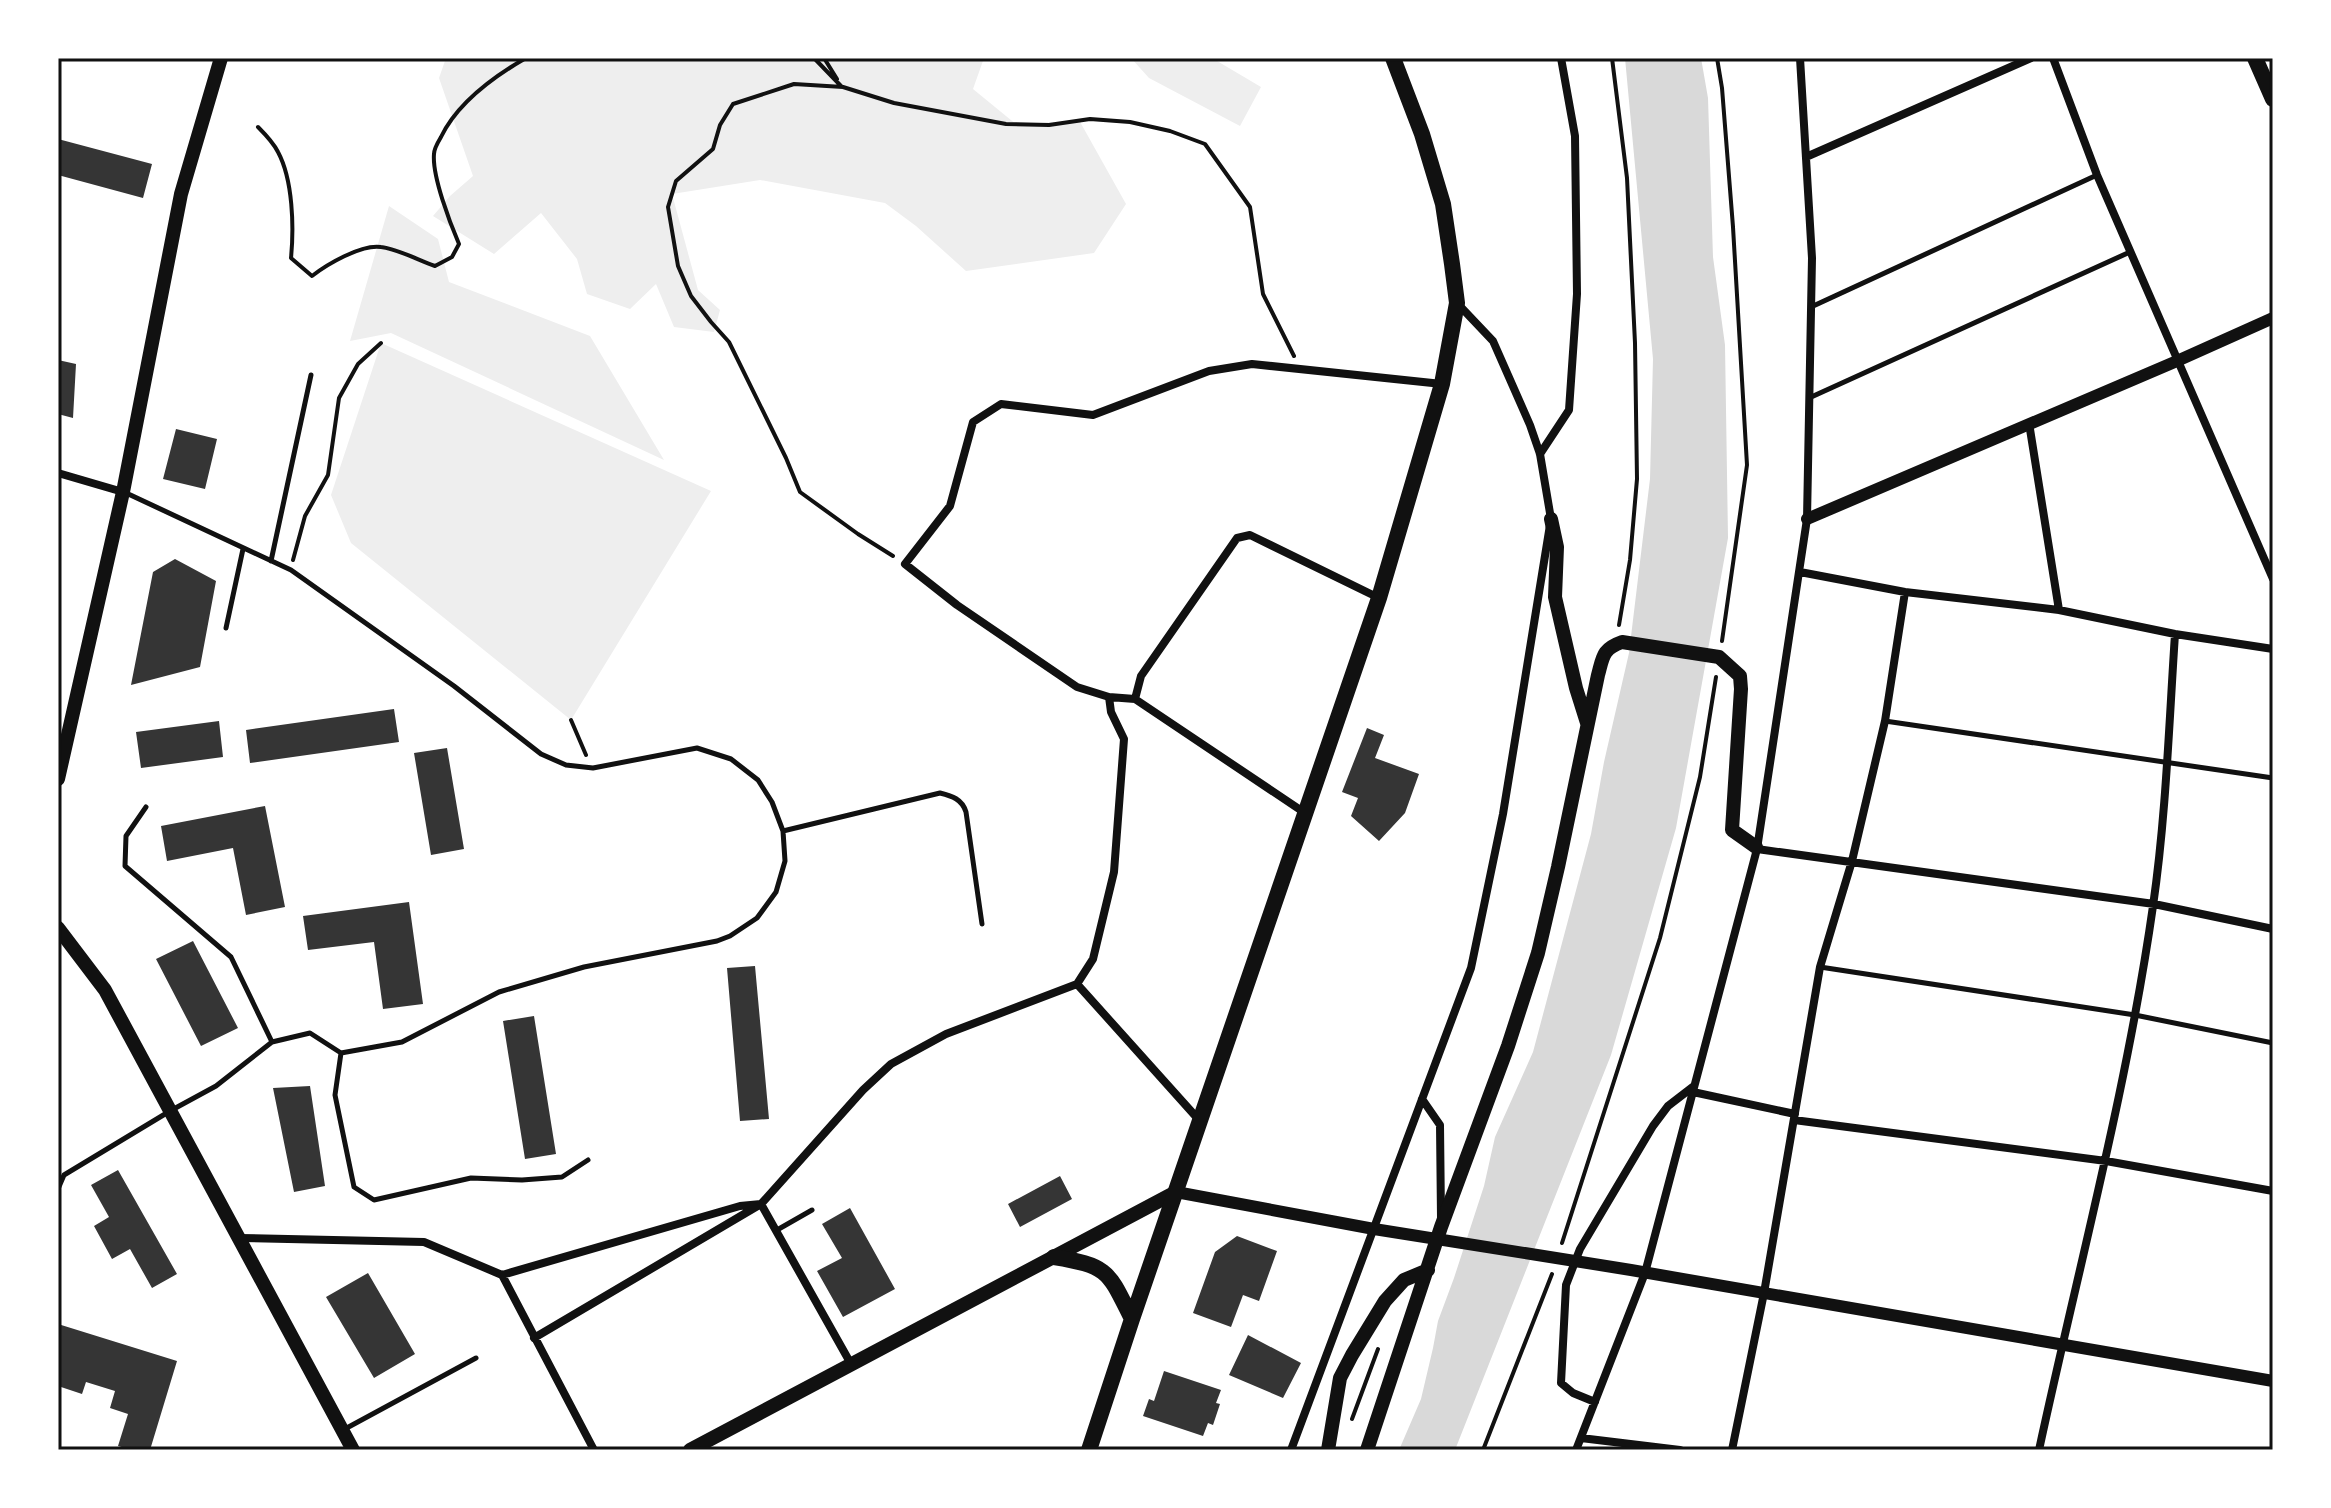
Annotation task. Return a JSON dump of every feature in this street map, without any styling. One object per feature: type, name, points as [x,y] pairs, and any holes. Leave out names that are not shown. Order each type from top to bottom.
[{"type":"main road","points":[[58,779],[59,760],[123,492],[181,194],[221,58]]},
{"type":"main road","points":[[1089,1450],[1379,598],[1442,384],[1457,303],[1443,204],[1422,134],[1393,58]]},
{"type":"main road","points":[[2255,58],[2273,99]]},
{"type":"main road","points":[[1551,519],[1557,547],[1555,597],[1576,688],[1589,727]]},
{"type":"main road","points":[[1367,1450],[1441,1227],[1508,1046],[1538,953],[1603,656],[1608,647],[1619,643],[1715,656],[1740,676],[1732,830],[1756,848]]},
{"type":"main road","points":[[58,928],[105,990],[353,1450]]},
{"type":"main road","points":[[690,1450],[1176,1192]]},
{"type":"main road","points":[[1054,1257],[1089,1262],[1111,1277],[1132,1319]]},
{"type":"main road","points":[[1328,1450],[1340,1378],[1352,1355],[1385,1301],[1404,1280],[1428,1270]]},
{"type":"street","points":[[1540,454],[1569,410],[1577,294],[1575,136],[1561,58]]},
{"type":"street","points":[[1576,1450],[1645,1273],[1756,848],[1807,519],[1812,258],[1800,58]]},
{"type":"street","points":[[1806,157],[2031,58]]},
{"type":"street","points":[[2053,58],[2097,175],[2273,579]]},
{"type":"street","points":[[1291,1450],[1471,968],[1503,814],[1551,519],[1540,454],[1493,341],[1457,303]]},
{"type":"street","points":[[1807,519],[2273,318]]},
{"type":"street","points":[[1305,813],[1135,699],[1109,697],[1077,687],[957,605],[905,564],[950,506],[973,422],[1001,404],[1093,415],[1209,371],[1252,364],[1442,384]]},
{"type":"street","points":[[2029,423],[2059,610]]},
{"type":"street","points":[[58,473],[123,492]]},
{"type":"street","points":[[1135,699],[1141,676],[1237,538],[1250,535],[1379,598]]},
{"type":"street","points":[[1800,572],[1905,592],[2059,610],[2175,634],[2273,649]]},
{"type":"street","points":[[1732,1450],[1764,1293],[1820,967],[1852,861],[1885,721],[1905,592]]},
{"type":"street","points":[[2039,1450],[2106,1161],[2154,904],[2175,634]]},
{"type":"street","points":[[534,1338],[761,1204],[863,1090],[891,1064],[946,1034],[1077,984],[1093,959],[1114,872],[1124,739],[1111,712],[1109,697]]},
{"type":"street","points":[[1756,848],[2154,904],[2273,929]]},
{"type":"street","points":[[1077,984],[1200,1121]]},
{"type":"street","points":[[1595,1402],[1573,1393],[1561,1383],[1566,1285],[1580,1249],[1653,1126],[1668,1106],[1693,1089],[1794,1117],[2106,1161],[2273,1191]]},
{"type":"street","points":[[1422,1099],[1440,1125],[1441,1227]]},
{"type":"street","points":[[1176,1192],[1374,1229],[1631,1270],[2273,1381]]},
{"type":"street","points":[[761,1204],[851,1364]]},
{"type":"street","points":[[238,1238],[424,1242],[502,1275],[740,1206],[761,1204]]},
{"type":"street","points":[[502,1275],[594,1450]]},
{"type":"street","points":[[1321,1372],[1340,1378]]},
{"type":"street","points":[[1581,1438],[1680,1450]]},
{"type":"lane","points":[[1810,307],[2097,175]]},
{"type":"lane","points":[[1809,398],[2131,252]]},
{"type":"lane","points":[[271,561],[311,375]]},
{"type":"lane","points":[[58,1189],[64,1175],[216,1086],[272,1042],[310,1033],[341,1053],[402,1042],[499,992],[584,967],[717,941],[757,918],[776,892],[785,861],[783,831],[772,802],[758,780],[731,759],[697,748],[593,768],[566,765],[541,754],[454,686],[291,570],[123,492]]},
{"type":"lane","points":[[226,628],[243,549]]},
{"type":"lane","points":[[1885,721],[2273,778]]},
{"type":"lane","points":[[783,831],[940,793],[951,796],[963,803],[966,812],[982,924]]},
{"type":"lane","points":[[146,807],[126,836],[125,866],[231,957],[272,1042]]},
{"type":"lane","points":[[1820,967],[2135,1015],[2273,1043]]},
{"type":"lane","points":[[341,1053],[335,1095],[354,1187],[374,1200],[471,1178],[522,1180],[562,1177],[588,1160]]},
{"type":"lane","points":[[777,1230],[812,1210]]},
{"type":"lane","points":[[343,1431],[476,1358]]},
{"type":"path","points":[[258,127],[280,156],[288,186],[294,229],[291,258],[312,276],[326,265],[354,252],[379,246],[435,266],[452,257],[459,244],[448,218],[433,152],[449,121],[473,96],[501,72],[526,58]]},
{"type":"path","points":[[814,58],[843,87]]},
{"type":"path","points":[[824,58],[843,87]]},
{"type":"path","points":[[1612,58],[1627,178],[1635,343],[1637,479],[1619,643]]},
{"type":"path","points":[[1562,1245],[1660,938],[1700,777],[1715,656],[1747,465],[1733,227],[1717,58]]},
{"type":"path","points":[[905,564],[800,492],[729,342],[691,296],[678,266],[668,207],[676,181],[713,149],[720,125],[733,104],[794,84],[843,87],[894,103],[1006,124],[1049,125],[1090,119],[1130,122],[1170,131],[1205,144],[1250,207],[1263,294],[1289,348],[1304,369]]},
{"type":"path","points":[[291,570],[305,516],[328,475],[339,398],[358,364],[381,343]]},
{"type":"path","points":[[571,720],[593,768]]},
{"type":"path","points":[[1483,1450],[1552,1275]]},
{"type":"shaded area","points":[[446,58],[984,58],[973,89],[1017,125],[1079,120],[1126,204],[1094,253],[966,271],[885,203],[760,180],[672,194],[698,290],[720,310],[714,332],[674,327],[656,284],[630,309],[587,294],[577,259],[541,213],[494,254],[433,216],[473,176],[439,78]]},
{"type":"shaded area","points":[[1131,58],[1212,58],[1261,87],[1240,126],[1149,78]]},
{"type":"shaded area","points":[[1625,58],[1701,58],[1708,98],[1713,257],[1725,345],[1728,538],[1676,828],[1611,1055],[1455,1450],[1399,1450],[1421,1399],[1438,1321],[1484,1186],[1495,1137],[1533,1052],[1591,834],[1629,653],[1650,479],[1653,359]]},
{"type":"shaded area","points":[[389,206],[438,239],[449,282],[590,336],[664,460],[391,333],[350,341]]},
{"type":"shaded area","points":[[381,343],[711,491],[571,720],[351,543],[331,495]]},
{"type":"building","points":[[58,139],[152,164],[143,198],[58,175]]},
{"type":"building","points":[[58,360],[76,364],[73,418],[58,414]]},
{"type":"building","points":[[176,429],[217,439],[205,489],[163,479]]},
{"type":"building","points":[[175,559],[216,581],[200,667],[131,685],[153,572]]},
{"type":"building","points":[[394,709],[399,742],[250,763],[246,730]]},
{"type":"building","points":[[219,721],[223,757],[141,768],[136,732]]},
{"type":"building","points":[[1367,728],[1384,735],[1375,758],[1419,774],[1405,813],[1379,841],[1351,816],[1358,798],[1342,792]]},
{"type":"building","points":[[447,748],[464,849],[431,855],[414,753]]},
{"type":"building","points":[[265,806],[285,907],[246,915],[233,848],[167,861],[161,826]]},
{"type":"building","points":[[409,902],[423,1004],[383,1009],[374,942],[308,950],[303,916]]},
{"type":"building","points":[[193,941],[238,1028],[201,1046],[156,959]]},
{"type":"building","points":[[755,966],[769,1119],[740,1121],[727,968]]},
{"type":"building","points":[[534,1016],[556,1154],[525,1159],[503,1021]]},
{"type":"building","points":[[310,1086],[325,1186],[294,1192],[273,1088]]},
{"type":"building","points":[[118,1170],[177,1274],[152,1288],[130,1249],[112,1259],[94,1226],[109,1217],[91,1185]]},
{"type":"building","points":[[1060,1176],[1072,1199],[1020,1227],[1008,1204]]},
{"type":"building","points":[[850,1208],[895,1289],[843,1317],[817,1271],[842,1258],[822,1224]]},
{"type":"building","points":[[1237,1236],[1277,1251],[1259,1301],[1243,1295],[1231,1327],[1193,1313],[1215,1252]]},
{"type":"building","points":[[368,1273],[415,1354],[374,1378],[326,1297]]},
{"type":"building","points":[[58,1324],[177,1361],[150,1450],[118,1446],[128,1414],[110,1408],[115,1391],[86,1382],[82,1394],[58,1386]]},
{"type":"building","points":[[1248,1335],[1301,1363],[1283,1398],[1229,1375]]},
{"type":"building","points":[[1164,1371],[1221,1390],[1213,1425],[1208,1423],[1203,1436],[1143,1416],[1149,1399],[1154,1401]]}]
